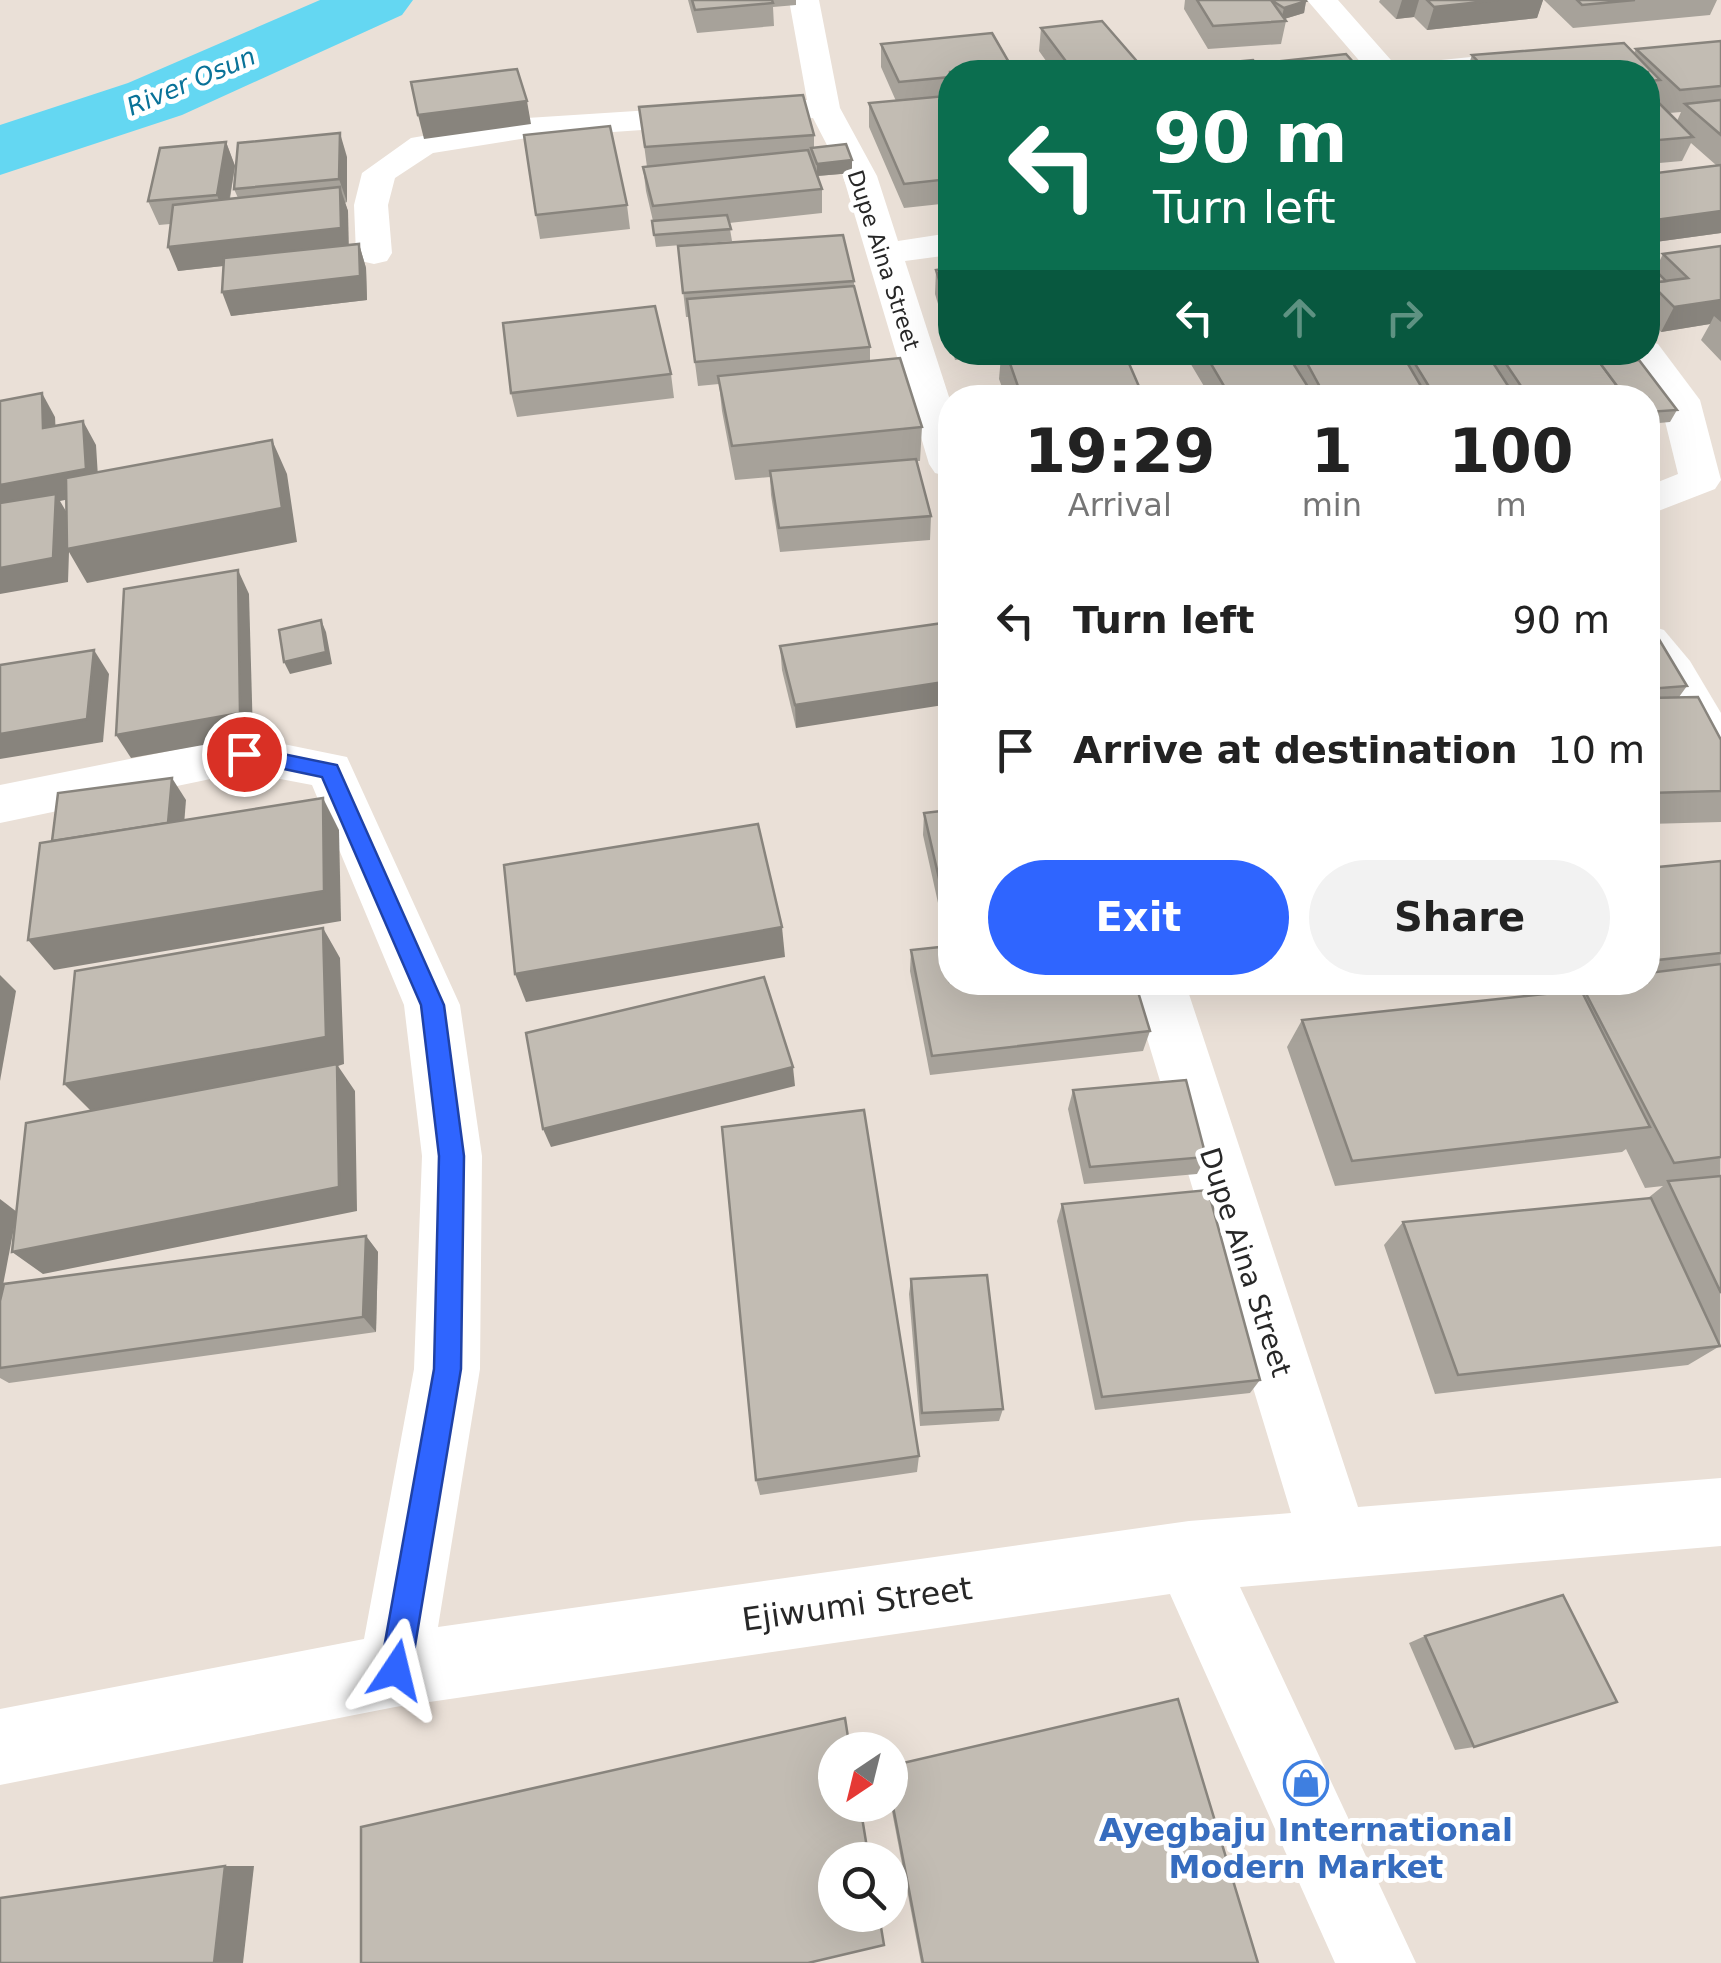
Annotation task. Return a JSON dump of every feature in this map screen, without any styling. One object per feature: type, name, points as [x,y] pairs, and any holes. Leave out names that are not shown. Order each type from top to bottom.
[{"type":"street","name":"Dupe Aina Street","points":[[804,0],[824,108],[860,176],[938,427]]},
{"type":"street","points":[[1322,0],[1374,60]]},
{"type":"street","points":[[1535,60],[1566,57]]},
{"type":"street","points":[[374,253],[371,204],[379,172],[423,146],[527,128],[824,108]]},
{"type":"street","points":[[882,254],[938,246]]},
{"type":"street","points":[[1654,365],[1680,400],[1700,480],[1660,496]]},
{"type":"street","points":[[1660,656],[1721,755]]},
{"type":"street","points":[[0,804],[244,754],[330,770],[432,1005],[452,1156],[447,1369],[396,1670]]},
{"type":"street","name":"Dupe Aina Street","points":[[1161,995],[1334,1542]]},
{"type":"street","name":"Ejiwumi Street","points":[[0,1747],[396,1670],[1189,1556],[1721,1512]]},
{"type":"street","points":[[1189,1556],[1376,1963]]},
{"type":"building","points":[[692,0],[772,0],[773,3],[695,10]]},
{"type":"building","points":[[1197,0],[1271,0],[1286,21],[1213,26]]},
{"type":"building","points":[[1271,0],[1305,0],[1306,1],[1284,8]]},
{"type":"building","points":[[1427,0],[1498,0],[1434,7]]},
{"type":"building","points":[[1577,0],[1635,0],[1582,5]]},
{"type":"building","points":[[1102,21],[1136,60],[1065,60],[1041,28]]},
{"type":"building","points":[[992,33],[1008,60],[938,60],[938,78],[899,82],[881,44]]},
{"type":"building","points":[[1721,41],[1721,86],[1680,90],[1660,71],[1660,60],[1648,60],[1636,49]]},
{"type":"building","points":[[1624,43],[1641,60],[1477,60],[1472,55]]},
{"type":"building","points":[[1346,54],[1351,60],[1291,60]]},
{"type":"building","points":[[517,69],[527,101],[418,115],[411,82]]},
{"type":"building","points":[[803,95],[814,135],[645,147],[639,107]]},
{"type":"building","points":[[938,97],[938,180],[904,184],[869,103]]},
{"type":"building","points":[[1721,100],[1721,135],[1685,104]]},
{"type":"building","points":[[1660,104],[1693,137],[1660,140]]},
{"type":"building","points":[[610,126],[627,205],[536,215],[524,135]]},
{"type":"building","points":[[340,133],[339,179],[234,189],[238,143]]},
{"type":"building","points":[[226,142],[217,195],[148,201],[160,148]]},
{"type":"building","points":[[846,144],[852,160],[817,164],[811,148]]},
{"type":"building","points":[[808,150],[822,189],[653,206],[643,167]]},
{"type":"building","points":[[1721,165],[1721,211],[1660,219],[1660,173]]},
{"type":"building","points":[[340,187],[341,228],[168,247],[173,205]]},
{"type":"building","points":[[727,215],[731,229],[654,235],[652,221]]},
{"type":"building","points":[[843,235],[854,281],[683,293],[678,246]]},
{"type":"building","points":[[359,244],[360,276],[222,292],[224,258]]},
{"type":"building","points":[[1721,246],[1721,300],[1674,307],[1660,293],[1660,282],[1688,278],[1663,254]]},
{"type":"building","points":[[854,286],[870,347],[695,362],[687,299]]},
{"type":"building","points":[[655,306],[671,374],[511,393],[503,323]]},
{"type":"building","points":[[900,358],[922,427],[732,446],[718,376]]},
{"type":"building","points":[[1011,365],[1130,365],[1138,385],[1017,385]]},
{"type":"building","points":[[1212,365],[1294,365],[1307,385],[1223,385]]},
{"type":"building","points":[[1308,365],[1409,365],[1420,385],[1319,385]]},
{"type":"building","points":[[1416,365],[1494,365],[1508,385],[1428,385]]},
{"type":"building","points":[[1507,365],[1602,365],[1616,385],[1520,385]]},
{"type":"building","points":[[1601,365],[1643,365],[1658,385],[1616,385]]},
{"type":"building","points":[[1660,388],[1677,410],[1660,411]]},
{"type":"building","points":[[42,393],[43,428],[83,421],[86,469],[0,485],[0,401]]},
{"type":"building","points":[[272,440],[282,508],[67,549],[66,478]]},
{"type":"building","points":[[916,459],[931,516],[779,528],[770,471]]},
{"type":"building","points":[[56,494],[53,558],[0,568],[0,503]]},
{"type":"building","points":[[238,570],[240,713],[116,735],[124,589]]},
{"type":"building","points":[[321,620],[326,652],[284,662],[279,630]]},
{"type":"building","points":[[938,624],[938,683],[795,705],[780,646]]},
{"type":"building","points":[[1660,641],[1687,686],[1660,688]]},
{"type":"building","points":[[94,650],[87,719],[0,734],[0,665]]},
{"type":"building","points":[[1698,697],[1721,740],[1721,791],[1660,793],[1660,698]]},
{"type":"building","points":[[172,778],[168,823],[52,841],[58,793]]},
{"type":"building","points":[[323,798],[324,891],[28,940],[40,843]]},
{"type":"building","points":[[938,811],[938,874],[924,813]]},
{"type":"building","points":[[758,824],[782,927],[515,974],[504,865]]},
{"type":"building","points":[[1721,861],[1721,953],[1660,960],[1660,867]]},
{"type":"building","points":[[323,928],[326,1037],[64,1084],[75,971]]},
{"type":"building","points":[[938,947],[938,995],[1139,995],[1150,1031],[932,1056],[911,950]]},
{"type":"building","points":[[1721,964],[1721,1157],[1674,1163],[1587,995],[1660,995],[1660,972]]},
{"type":"building","points":[[764,977],[793,1067],[543,1129],[526,1033]]},
{"type":"building","points":[[1534,995],[1584,995],[1650,1127],[1352,1161],[1302,1020]]},
{"type":"building","points":[[337,1064],[339,1187],[12,1252],[26,1123]]},
{"type":"building","points":[[1186,1080],[1206,1157],[1090,1167],[1073,1090]]},
{"type":"building","points":[[864,1110],[919,1456],[756,1480],[722,1127]]},
{"type":"building","points":[[1721,1176],[1721,1293],[1668,1181]]},
{"type":"building","points":[[1208,1190],[1260,1380],[1102,1397],[1062,1204]]},
{"type":"building","points":[[1651,1198],[1720,1346],[1458,1375],[1403,1222]]},
{"type":"building","points":[[366,1236],[363,1317],[0,1368],[0,1301],[4,1284]]},
{"type":"building","points":[[987,1275],[1003,1409],[922,1413],[911,1279]]},
{"type":"building","points":[[1563,1595],[1617,1702],[1474,1747],[1425,1636]]},
{"type":"building","points":[[1178,1699],[1258,1963],[923,1963],[908,1885],[908,1842],[900,1842],[896,1822],[908,1822],[908,1762]]},
{"type":"building","points":[[845,1718],[847,1732],[818,1732],[818,1822],[863,1822],[866,1842],[818,1842],[818,1932],[882,1932],[884,1945],[808,1963],[361,1963],[361,1827]]},
{"type":"building","points":[[225,1866],[214,1963],[0,1963],[0,1898]]},
{"type":"waterway","name":"River Osun","points":[[0,151],[155,99],[378,0]]},
{"type":"place","name":"Ayegbaju International Modern Market","points":[[1306,1783]]},
{"type":"route","points":[[244,754],[330,770],[432,1005],[452,1156],[447,1369],[396,1670]]}]
